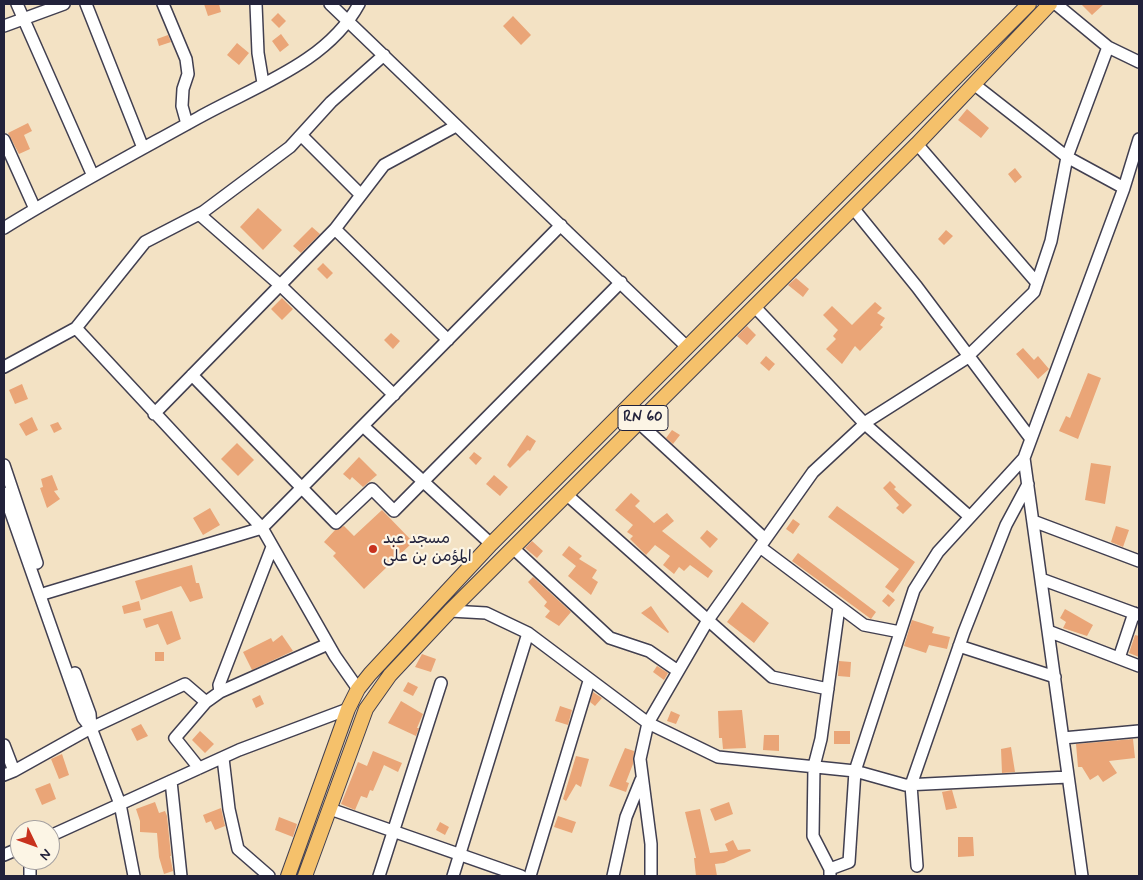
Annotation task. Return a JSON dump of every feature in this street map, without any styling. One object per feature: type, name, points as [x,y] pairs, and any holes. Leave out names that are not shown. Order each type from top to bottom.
[{"type":"main road","name":"RN 60","points":[[288,876],[348,709],[358,690],[490,544],[1029,4]]},
{"type":"main road","name":"RN 60","points":[[305,876],[357,730],[371,699],[390,674],[566,494],[917,144],[1050,4]]},
{"type":"street","points":[[17,4],[93,176]]},
{"type":"street","points":[[4,26],[64,4]]},
{"type":"street","points":[[86,4],[143,148]]},
{"type":"street","points":[[163,4],[186,59],[188,74],[183,89],[182,106],[187,124]]},
{"type":"street","points":[[256,4],[258,53],[263,83]]},
{"type":"street","points":[[330,4],[687,347]]},
{"type":"street","points":[[4,228],[93,176],[323,49],[349,23],[360,4]]},
{"type":"street","points":[[1056,4],[1108,47],[1139,62]]},
{"type":"street","points":[[651,876],[651,844],[640,760],[648,723],[708,620],[813,472],[865,424],[969,356],[1034,292],[1051,241],[1067,157],[1108,47]]},
{"type":"street","points":[[4,367],[76,328],[145,242],[199,214],[290,147],[331,102],[384,55]]},
{"type":"street","points":[[974,85],[1067,157],[1124,188]]},
{"type":"street","points":[[154,414],[335,228],[384,165],[456,126]]},
{"type":"street","points":[[301,135],[361,195]]},
{"type":"street","points":[[839,607],[821,739],[814,766],[813,836],[830,873],[849,862],[856,771],[914,590],[938,552],[1024,458],[1124,188],[1134,168],[1139,139]]},
{"type":"street","points":[[4,140],[35,209]]},
{"type":"street","points":[[917,144],[1037,283]]},
{"type":"street","points":[[853,208],[969,356],[1031,440]]},
{"type":"street","points":[[199,214],[280,285],[394,395]]},
{"type":"street","points":[[46,593],[262,528],[561,225]]},
{"type":"street","points":[[335,228],[448,340]]},
{"type":"street","points":[[192,375],[336,523],[372,489],[394,511],[621,282]]},
{"type":"street","points":[[754,306],[865,424],[970,517]]},
{"type":"street","points":[[76,328],[262,528],[328,644],[358,690]]},
{"type":"street","points":[[638,422],[762,543],[839,607],[864,625],[900,632]]},
{"type":"street","points":[[363,426],[422,483],[490,544]]},
{"type":"street","points":[[1024,458],[1082,876]]},
{"type":"street","points":[[4,464],[46,593],[90,714],[91,728],[120,804],[134,876]]},
{"type":"street","points":[[917,866],[911,785],[959,646],[1006,525],[1028,484]]},
{"type":"street","points":[[4,493],[83,718],[91,728]]},
{"type":"street","points":[[566,494],[772,677],[828,690]]},
{"type":"street","points":[[1033,521],[1139,561]]},
{"type":"street","points":[[220,692],[219,685],[272,546]]},
{"type":"street","points":[[513,548],[610,638],[649,651],[678,671]]},
{"type":"street","points":[[1041,578],[1137,614],[1118,658]]},
{"type":"street","points":[[450,611],[486,613],[528,633],[589,681],[648,723],[718,757],[856,771],[911,785],[1068,777]]},
{"type":"street","points":[[1048,630],[1139,666]]},
{"type":"street","points":[[453,876],[528,633]]},
{"type":"street","points":[[199,768],[175,738],[206,702],[220,692],[328,644]]},
{"type":"street","points":[[959,646],[1055,677]]},
{"type":"street","points":[[530,876],[589,681]]},
{"type":"street","points":[[379,876],[441,683]]},
{"type":"street","points":[[4,745],[9,773],[91,728],[185,684],[206,702]]},
{"type":"street","points":[[60,831],[199,768],[348,709]]},
{"type":"street","points":[[1063,738],[1139,731]]},
{"type":"street","points":[[223,758],[229,809],[238,849],[270,876]]},
{"type":"street","points":[[613,876],[626,817],[642,777]]},
{"type":"street","points":[[171,781],[181,876]]},
{"type":"street","points":[[330,809],[521,876]]},
{"type":"building","points":[[204,4],[219,4],[221,12],[208,16]]},
{"type":"building","points":[[1081,4],[1104,4],[1092,15]]},
{"type":"building","points":[[278,13],[286,21],[279,28],[271,20]]},
{"type":"building","points":[[513,16],[531,35],[521,45],[503,26]]},
{"type":"building","points":[[281,34],[289,45],[280,52],[272,41]]},
{"type":"building","points":[[168,35],[171,42],[159,46],[157,39]]},
{"type":"building","points":[[237,43],[249,53],[239,65],[227,55]]},
{"type":"building","points":[[967,109],[989,128],[981,138],[958,120]]},
{"type":"building","points":[[28,123],[32,131],[24,135],[30,149],[19,154],[8,133]]},
{"type":"building","points":[[1015,168],[1022,177],[1015,183],[1008,174]]},
{"type":"building","points":[[258,208],[282,230],[263,250],[240,227]]},
{"type":"building","points":[[312,227],[320,234],[301,253],[293,246]]},
{"type":"building","points":[[946,230],[953,236],[944,245],[938,239]]},
{"type":"building","points":[[323,263],[333,273],[327,279],[317,269]]},
{"type":"building","points":[[796,278],[809,289],[803,297],[788,285]]},
{"type":"building","points":[[282,298],[293,309],[282,320],[271,309]]},
{"type":"building","points":[[875,302],[882,308],[877,313],[885,318],[880,325],[883,327],[860,351],[855,346],[842,364],[826,349],[836,339],[833,336],[838,330],[823,315],[832,306],[852,325]]},
{"type":"building","points":[[747,326],[756,335],[747,345],[737,336]]},
{"type":"building","points":[[391,333],[400,341],[393,349],[384,340]]},
{"type":"building","points":[[1023,348],[1034,360],[1038,356],[1049,369],[1038,379],[1016,354]]},
{"type":"building","points":[[766,356],[775,364],[769,371],[760,363]]},
{"type":"building","points":[[1088,373],[1101,378],[1078,439],[1059,431],[1066,416],[1070,418]]},
{"type":"building","points":[[22,384],[28,399],[15,404],[9,390]]},
{"type":"building","points":[[32,417],[38,430],[26,436],[19,424]]},
{"type":"building","points":[[58,422],[62,429],[54,433],[50,425]]},
{"type":"building","points":[[672,430],[680,435],[673,444],[666,438]]},
{"type":"building","points":[[527,435],[536,441],[530,451],[528,450],[510,468],[507,465]]},
{"type":"building","points":[[237,443],[254,460],[238,476],[221,459]]},
{"type":"building","points":[[474,452],[482,458],[476,465],[469,458]]},
{"type":"building","points":[[359,457],[377,475],[363,487],[352,477],[350,480],[343,474]]},
{"type":"building","points":[[1091,463],[1111,466],[1105,504],[1085,500]]},
{"type":"building","points":[[52,475],[58,490],[54,491],[60,499],[47,508],[40,488],[43,487],[41,479]]},
{"type":"building","points":[[494,475],[508,487],[500,496],[486,484]]},
{"type":"building","points":[[890,481],[896,487],[894,489],[912,505],[903,514],[896,508],[899,505],[883,488]]},
{"type":"building","points":[[631,493],[640,501],[635,506],[654,523],[667,513],[674,521],[662,531],[713,571],[708,578],[690,565],[684,571],[679,567],[674,574],[663,565],[670,556],[655,545],[646,555],[630,539],[633,536],[627,532],[633,525],[615,510]]},
{"type":"building","points":[[837,506],[915,562],[893,593],[885,587],[899,569],[828,517]]},
{"type":"building","points":[[210,508],[220,525],[203,535],[193,518]]},
{"type":"building","name":"مسجد عبد المؤمن بن على","points":[[382,510],[413,542],[364,589],[333,556],[336,553],[324,542],[335,530],[344,526],[354,536]]},
{"type":"building","points":[[793,519],[800,524],[793,534],[786,529]]},
{"type":"building","points":[[1116,526],[1129,530],[1123,547],[1111,542]]},
{"type":"building","points":[[707,530],[718,539],[710,548],[700,538]]},
{"type":"building","points":[[532,541],[543,551],[537,558],[525,548]]},
{"type":"building","points":[[569,546],[582,556],[579,559],[597,570],[592,578],[598,582],[591,595],[568,576],[576,566],[562,555]]},
{"type":"building","points":[[798,553],[876,612],[871,619],[792,561]]},
{"type":"building","points":[[192,565],[196,583],[199,583],[203,598],[190,602],[181,586],[141,600],[135,581]]},
{"type":"building","points":[[533,577],[571,612],[559,626],[545,617],[550,611],[544,606],[547,602],[528,582]]},
{"type":"building","points":[[888,594],[895,600],[889,607],[882,601]]},
{"type":"building","points":[[139,601],[141,610],[124,614],[122,606]]},
{"type":"building","points":[[742,602],[769,623],[754,643],[727,622]]},
{"type":"building","points":[[651,606],[669,632],[668,633],[641,613]]},
{"type":"building","points":[[1065,609],[1093,625],[1087,636],[1063,628],[1066,622],[1060,618]]},
{"type":"building","points":[[172,611],[181,639],[167,645],[158,624],[146,628],[143,619]]},
{"type":"building","points":[[912,620],[934,627],[932,633],[950,637],[947,649],[929,645],[926,653],[904,646]]},
{"type":"building","points":[[282,635],[293,651],[252,670],[243,652],[271,638],[273,642]]},
{"type":"building","points":[[1135,635],[1139,636],[1139,657],[1129,653]]},
{"type":"building","points":[[155,652],[164,652],[164,661],[155,661]]},
{"type":"building","points":[[422,654],[436,659],[431,672],[415,667]]},
{"type":"building","points":[[839,661],[851,662],[850,677],[838,676]]},
{"type":"building","points":[[657,666],[668,673],[664,680],[653,672]]},
{"type":"building","points":[[408,682],[418,687],[413,696],[403,691]]},
{"type":"building","points":[[593,692],[602,698],[595,706],[590,702]]},
{"type":"building","points":[[260,695],[264,704],[256,708],[252,699]]},
{"type":"building","points":[[401,701],[423,714],[416,736],[388,723]]},
{"type":"building","points":[[560,706],[572,710],[568,725],[555,721]]},
{"type":"building","points":[[742,710],[746,748],[723,749],[722,738],[719,738],[718,711]]},
{"type":"building","points":[[671,711],[680,715],[676,724],[667,721]]},
{"type":"building","points":[[141,724],[148,736],[137,741],[131,729]]},
{"type":"building","points":[[200,731],[214,744],[205,753],[192,740]]},
{"type":"building","points":[[834,731],[850,731],[850,744],[834,744]]},
{"type":"building","points":[[764,735],[779,735],[779,751],[763,750]]},
{"type":"building","points":[[1133,739],[1135,758],[1109,761],[1117,773],[1103,782],[1098,775],[1090,780],[1082,767],[1078,767],[1076,744]]},
{"type":"building","points":[[1011,747],[1015,772],[1002,773],[1001,749]]},
{"type":"building","points":[[625,748],[634,751],[633,764],[626,782],[629,783],[626,792],[609,786]]},
{"type":"building","points":[[373,751],[402,763],[398,772],[384,765],[373,791],[370,790],[367,798],[361,796],[355,810],[341,804],[358,762],[367,766]]},
{"type":"building","points":[[62,754],[69,775],[59,779],[51,759]]},
{"type":"building","points":[[576,756],[589,759],[581,787],[576,784],[566,801],[563,799]]},
{"type":"building","points":[[50,783],[56,799],[42,805],[35,789]]},
{"type":"building","points":[[952,790],[957,808],[946,810],[942,792]]},
{"type":"building","points":[[155,802],[159,813],[165,811],[167,816],[173,871],[164,874],[159,857],[157,833],[140,832],[140,821],[136,809]]},
{"type":"building","points":[[729,802],[733,814],[715,821],[710,809]]},
{"type":"building","points":[[221,808],[225,826],[215,830],[211,821],[206,823],[203,815]]},
{"type":"building","points":[[700,809],[710,853],[728,851],[725,844],[733,840],[738,850],[750,849],[751,851],[724,863],[715,864],[717,876],[696,876],[694,858],[696,858],[685,812]]},
{"type":"building","points":[[558,816],[576,822],[572,833],[554,827]]},
{"type":"building","points":[[279,817],[297,824],[293,837],[275,830]]},
{"type":"building","points":[[440,822],[449,827],[445,835],[436,830]]},
{"type":"building","points":[[958,837],[973,837],[974,856],[958,857]]},
{"type":"place","name":"مسجد عبد المؤمن بن على","points":[[373,549]]}]
